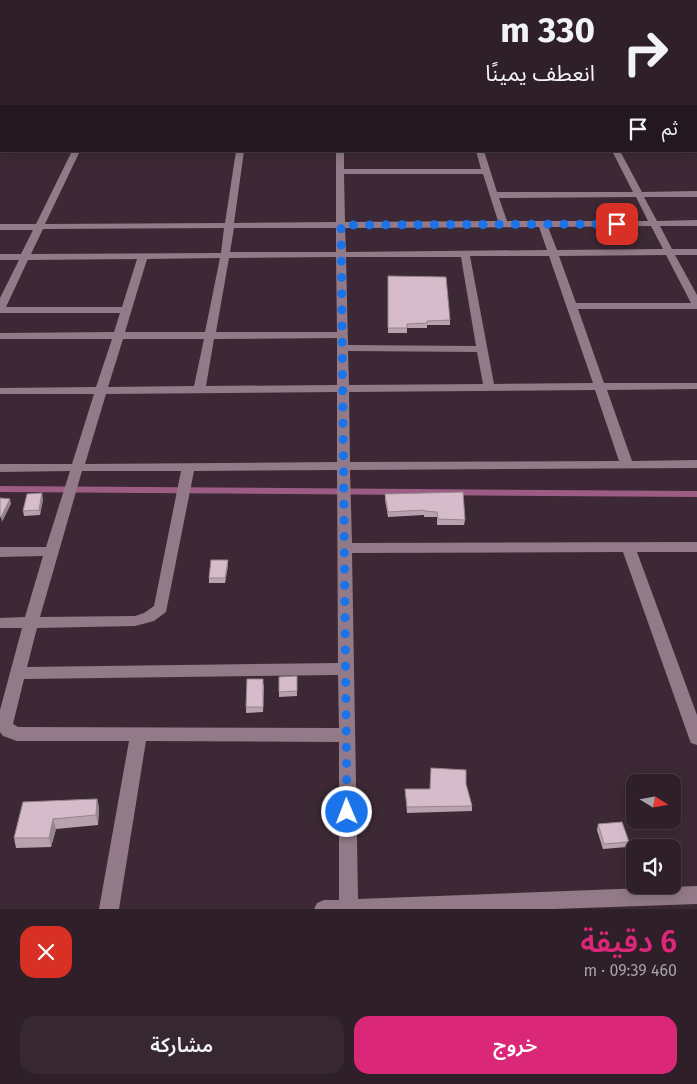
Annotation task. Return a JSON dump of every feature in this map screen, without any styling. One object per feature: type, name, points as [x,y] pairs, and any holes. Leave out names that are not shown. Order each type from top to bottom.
[{"type":"street","points":[[76,152],[0,309],[126,310]]},
{"type":"street","points":[[199,390],[225,256],[240,152]]},
{"type":"street","points":[[340,152],[349,908]]},
{"type":"street","points":[[480,152],[503,224]]},
{"type":"street","points":[[571,306],[697,305],[617,152]]},
{"type":"street","points":[[341,172],[486,171]]},
{"type":"street","points":[[494,195],[697,194]]},
{"type":"street","points":[[0,227],[697,223]]},
{"type":"street","points":[[543,224],[598,387],[627,465]]},
{"type":"street","points":[[0,257],[697,252]]},
{"type":"street","points":[[465,254],[489,388]]},
{"type":"street","points":[[143,256],[53,551],[17,673],[4,726],[9,732],[17,734],[346,735]]},
{"type":"street","points":[[0,336],[210,336],[482,349]]},
{"type":"street","points":[[0,392],[697,386]]},
{"type":"street","points":[[0,468],[697,464]]},
{"type":"street","points":[[0,623],[135,621],[149,617],[161,608],[188,467]]},
{"type":"street","points":[[628,547],[697,738]]},
{"type":"street","points":[[345,548],[697,547]]},
{"type":"street","points":[[0,552],[53,551]]},
{"type":"street","points":[[17,673],[346,670]]},
{"type":"street","points":[[109,909],[139,734]]},
{"type":"street","points":[[324,909],[595,905],[697,895]]},
{"type":"building","points":[[388,276],[446,277],[450,320],[407,324],[407,328],[388,328]]},
{"type":"building","points":[[463,492],[465,520],[438,519],[437,512],[424,510],[388,512],[385,494]]},
{"type":"building","points":[[42,493],[39,510],[23,511],[27,494]]},
{"type":"building","points":[[0,498],[10,499],[1,517],[0,517]]},
{"type":"building","points":[[211,560],[228,560],[225,578],[209,578]]},
{"type":"building","points":[[297,676],[297,691],[279,692],[279,677]]},
{"type":"building","points":[[247,679],[263,679],[263,707],[246,707]]},
{"type":"building","points":[[431,768],[466,770],[466,784],[472,806],[407,807],[405,789],[430,789]]},
{"type":"building","points":[[97,799],[96,815],[53,819],[49,838],[14,838],[23,802]]},
{"type":"building","points":[[622,822],[628,839],[626,839],[626,842],[604,844],[598,824]]},
{"type":"waterway","points":[[0,489],[697,494]]},
{"type":"route","points":[[347,812],[341,225],[617,224]]}]
